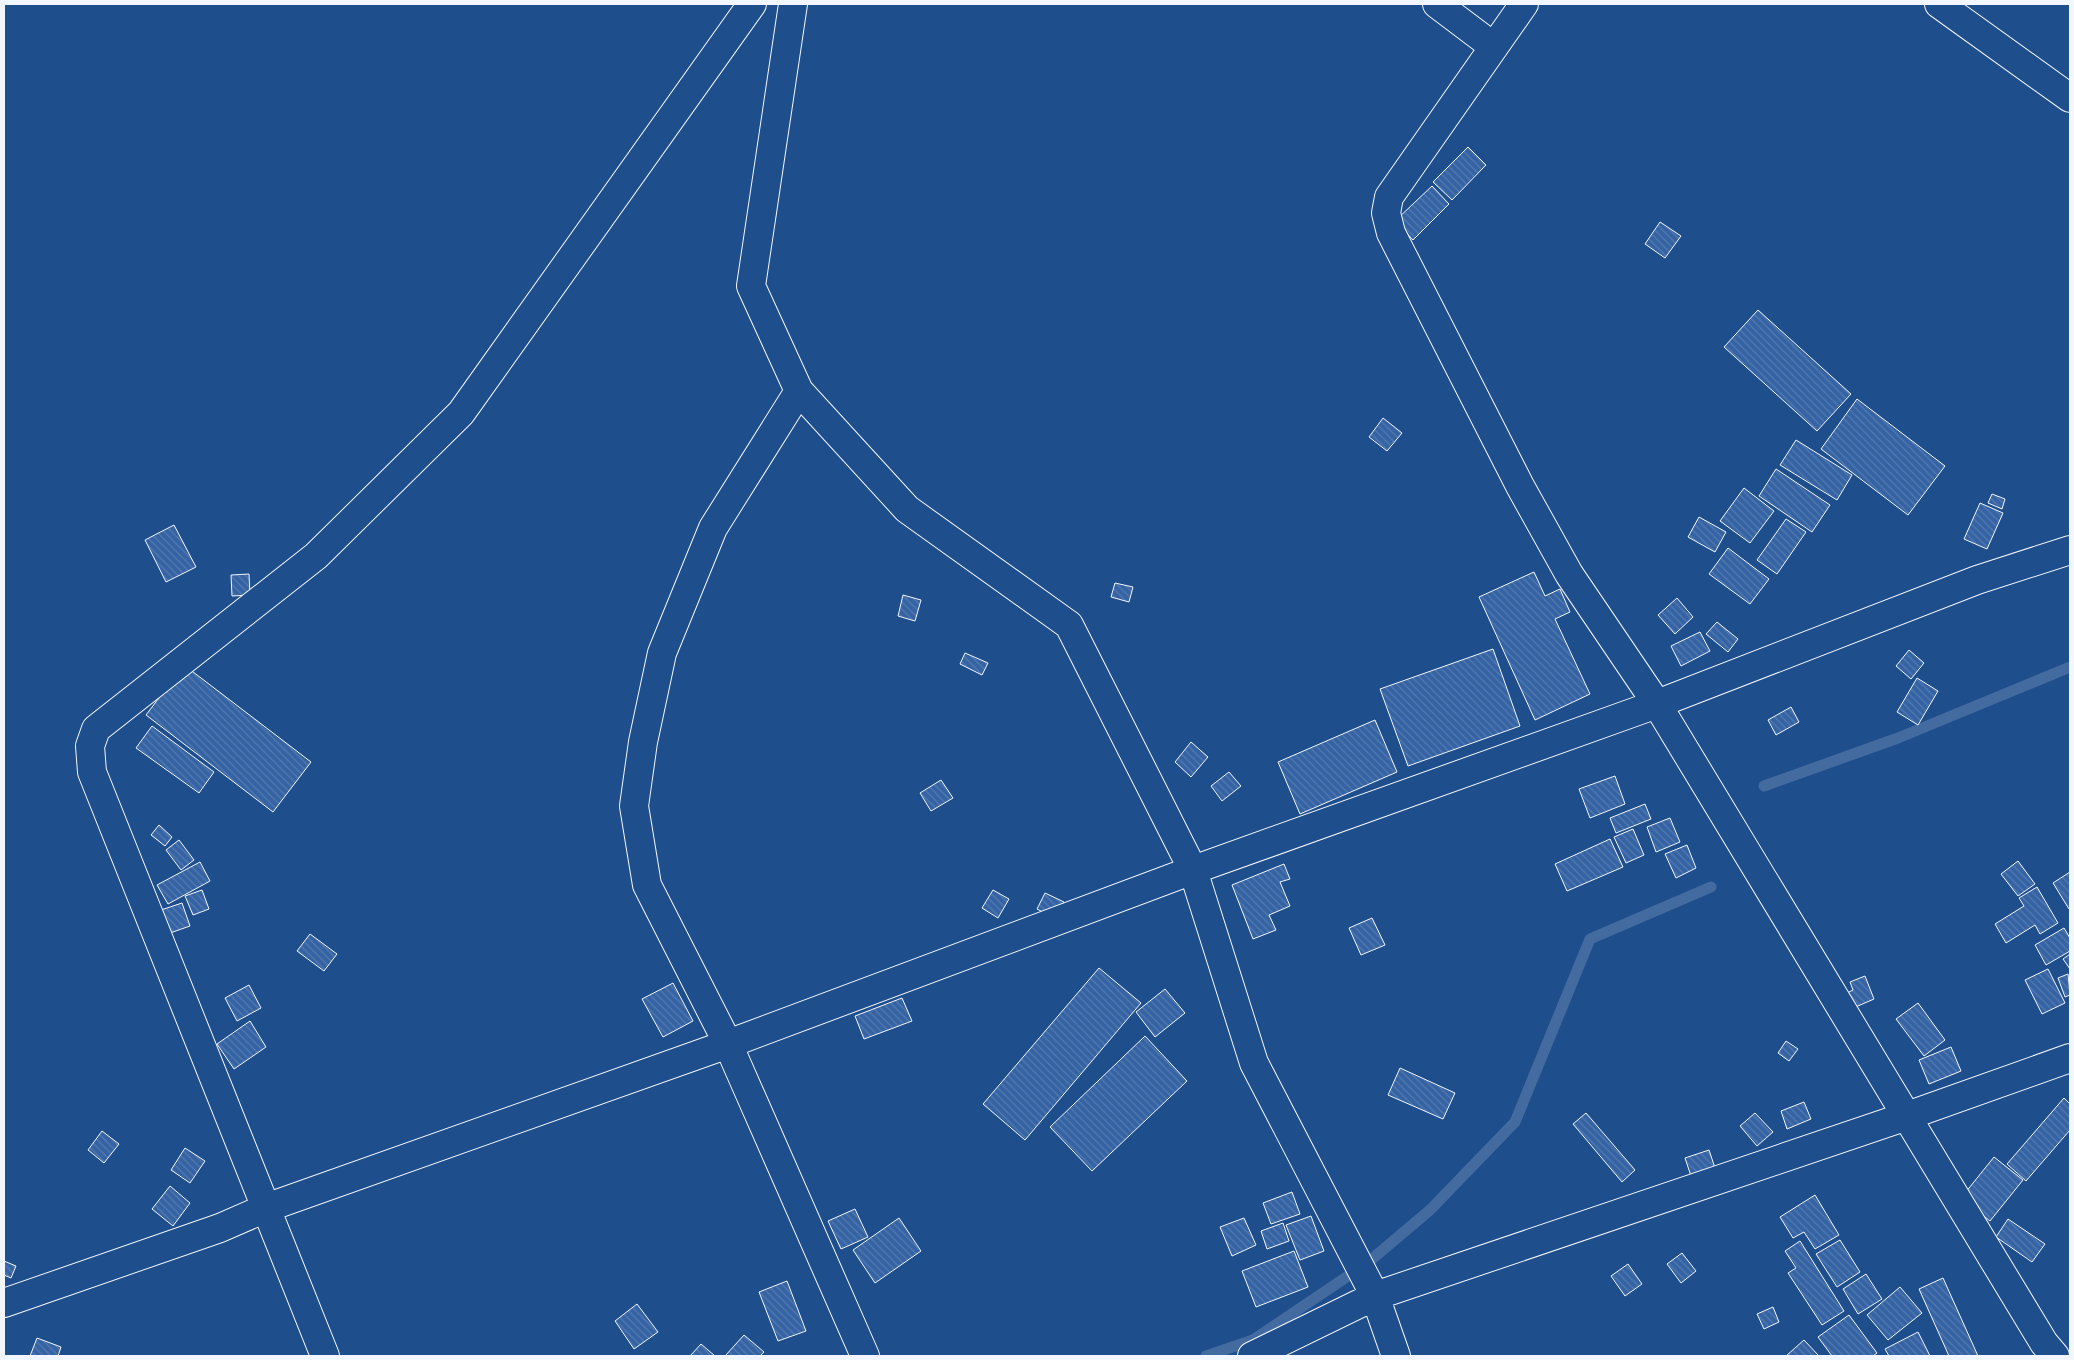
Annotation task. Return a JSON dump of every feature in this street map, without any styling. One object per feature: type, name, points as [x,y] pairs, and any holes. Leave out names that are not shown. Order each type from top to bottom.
[{"type":"street","points":[[325,1356],[92,772],[90,746],[96,729],[316,556],[461,413],[752,4]]},
{"type":"street","points":[[793,4],[751,286],[799,391],[907,509],[1069,624],[1193,870],[1254,1063],[1375,1296],[1396,1356]]},
{"type":"street","points":[[1437,4],[1494,47]]},
{"type":"street","points":[[1524,4],[1390,197],[1386,214],[1391,233],[1520,486],[1569,574],[1656,704],[2044,1343],[2055,1356]]},
{"type":"street","points":[[1939,4],[2070,98]]},
{"type":"street","points":[[799,391],[713,528],[662,653],[643,742],[634,806],[647,885],[728,1044],[865,1356]]},
{"type":"street","points":[[4,1303],[220,1228],[266,1208],[728,1044],[1193,870],[1656,704],[1889,612],[1977,580],[2070,550]]},
{"type":"street","points":[[1252,1356],[1375,1296],[1907,1116],[2070,1058]]},
{"type":"building","points":[[1468,147],[1486,165],[1452,200],[1433,182]]},
{"type":"building","points":[[1432,186],[1449,204],[1413,240],[1395,221]]},
{"type":"building","points":[[1660,222],[1681,236],[1665,258],[1645,244]]},
{"type":"building","points":[[1758,310],[1851,394],[1817,431],[1724,347]]},
{"type":"building","points":[[1857,399],[1945,466],[1908,515],[1821,449]]},
{"type":"building","points":[[1383,418],[1402,433],[1387,451],[1369,437]]},
{"type":"building","points":[[1796,440],[1852,475],[1837,500],[1780,465]]},
{"type":"building","points":[[1776,469],[1830,505],[1812,532],[1759,496]]},
{"type":"building","points":[[1744,488],[1774,511],[1750,543],[1720,521]]},
{"type":"building","points":[[1992,494],[2005,499],[2002,509],[1988,503]]},
{"type":"building","points":[[1980,503],[2003,513],[1987,549],[1964,539]]},
{"type":"building","points":[[1699,517],[1726,532],[1715,552],[1688,537]]},
{"type":"building","points":[[1786,519],[1806,532],[1777,574],[1757,560]]},
{"type":"building","points":[[174,525],[196,567],[166,582],[145,540]]},
{"type":"building","points":[[1728,548],[1769,579],[1750,604],[1709,574]]},
{"type":"building","points":[[1534,572],[1545,596],[1560,589],[1570,612],[1555,619],[1590,694],[1535,720],[1479,597]]},
{"type":"building","points":[[249,574],[250,595],[232,596],[231,575]]},
{"type":"building","points":[[1115,583],[1133,587],[1129,602],[1111,597]]},
{"type":"building","points":[[903,595],[921,600],[915,621],[898,616]]},
{"type":"building","points":[[1677,598],[1693,617],[1675,634],[1658,615]]},
{"type":"building","points":[[1717,622],[1738,639],[1728,652],[1706,634]]},
{"type":"building","points":[[1700,632],[1710,651],[1681,666],[1671,646]]},
{"type":"building","points":[[1493,649],[1520,726],[1408,766],[1380,689]]},
{"type":"building","points":[[1909,650],[1924,663],[1911,679],[1896,666]]},
{"type":"building","points":[[965,653],[988,663],[982,675],[960,664]]},
{"type":"building","points":[[184,665],[311,762],[273,812],[146,715]]},
{"type":"building","points":[[1917,678],[1938,691],[1918,725],[1897,712]]},
{"type":"building","points":[[1791,707],[1799,722],[1776,735],[1768,720]]},
{"type":"building","points":[[1375,720],[1397,772],[1300,814],[1278,762]]},
{"type":"building","points":[[152,726],[214,772],[199,793],[136,748]]},
{"type":"building","points":[[1191,742],[1208,757],[1191,777],[1175,762]]},
{"type":"building","points":[[1229,772],[1241,786],[1222,801],[1211,786]]},
{"type":"building","points":[[1615,776],[1625,804],[1590,818],[1579,789]]},
{"type":"building","points":[[941,780],[953,798],[931,811],[920,793]]},
{"type":"building","points":[[1645,804],[1651,819],[1616,833],[1610,818]]},
{"type":"building","points":[[1670,818],[1680,842],[1656,852],[1647,827]]},
{"type":"building","points":[[159,825],[172,837],[165,846],[151,835]]},
{"type":"building","points":[[1633,829],[1644,855],[1626,863],[1614,837]]},
{"type":"building","points":[[1610,839],[1623,867],[1567,891],[1555,864]]},
{"type":"building","points":[[179,840],[194,860],[181,870],[166,850]]},
{"type":"building","points":[[1687,845],[1696,868],[1676,878],[1665,854]]},
{"type":"building","points":[[2018,861],[2035,884],[2018,896],[2001,874]]},
{"type":"building","points":[[200,862],[210,881],[168,904],[157,885]]},
{"type":"building","points":[[1284,864],[1290,879],[1280,882],[1290,906],[1269,915],[1276,930],[1253,939],[1232,885]]},
{"type":"building","points":[[2070,872],[2070,908],[2069,909],[2053,883]]},
{"type":"building","points":[[2037,887],[2058,923],[2040,934],[2035,925],[2006,943],[1995,924],[2024,906],[2019,898]]},
{"type":"building","points":[[202,890],[209,909],[193,915],[185,896]]},
{"type":"building","points":[[993,890],[1009,899],[998,918],[982,908]]},
{"type":"building","points":[[1045,893],[1064,902],[1056,919],[1037,909]]},
{"type":"building","points":[[182,903],[190,926],[170,933],[161,910]]},
{"type":"building","points":[[1372,918],[1385,945],[1361,955],[1349,928]]},
{"type":"building","points":[[2064,928],[2070,938],[2070,951],[2046,965],[2035,945]]},
{"type":"building","points":[[310,934],[337,954],[324,971],[297,951]]},
{"type":"building","points":[[2070,954],[2070,969],[2063,959]]},
{"type":"building","points":[[1099,968],[1141,1003],[1025,1140],[983,1104]]},
{"type":"building","points":[[2048,969],[2065,1003],[2042,1014],[2025,980]]},
{"type":"building","points":[[2068,974],[2070,995],[2065,997],[2058,978]]},
{"type":"building","points":[[1865,976],[1874,999],[1851,1009],[1845,994],[1853,990],[1850,982]]},
{"type":"building","points":[[673,983],[693,1021],[663,1037],[642,999]]},
{"type":"building","points":[[249,985],[261,1008],[237,1021],[225,998]]},
{"type":"building","points":[[1165,989],[1185,1013],[1155,1037],[1136,1012]]},
{"type":"building","points":[[902,998],[912,1021],[864,1039],[855,1016]]},
{"type":"building","points":[[1918,1003],[1945,1040],[1924,1056],[1896,1019]]},
{"type":"building","points":[[250,1021],[266,1047],[234,1069],[217,1044]]},
{"type":"building","points":[[1145,1036],[1187,1081],[1092,1171],[1050,1127]]},
{"type":"building","points":[[1786,1041],[1798,1049],[1789,1061],[1778,1053]]},
{"type":"building","points":[[1951,1047],[1961,1071],[1929,1084],[1919,1060]]},
{"type":"building","points":[[1400,1068],[1455,1093],[1443,1119],[1388,1095]]},
{"type":"building","points":[[2064,1098],[2070,1104],[2070,1130],[2026,1181],[2007,1164]]},
{"type":"building","points":[[1804,1102],[1811,1119],[1787,1129],[1781,1111]]},
{"type":"building","points":[[1586,1113],[1635,1170],[1622,1182],[1573,1124]]},
{"type":"building","points":[[1755,1113],[1773,1132],[1757,1146],[1740,1126]]},
{"type":"building","points":[[102,1131],[119,1144],[104,1163],[88,1150]]},
{"type":"building","points":[[185,1148],[205,1161],[190,1183],[171,1170]]},
{"type":"building","points":[[1709,1150],[1717,1174],[1693,1182],[1685,1158]]},
{"type":"building","points":[[1994,1157],[2023,1180],[1990,1221],[1961,1198]]},
{"type":"building","points":[[170,1186],[190,1203],[173,1226],[152,1209]]},
{"type":"building","points":[[1292,1192],[1300,1214],[1271,1224],[1263,1203]]},
{"type":"building","points":[[1815,1195],[1839,1235],[1815,1249],[1804,1232],[1793,1238],[1780,1217]]},
{"type":"building","points":[[855,1209],[868,1237],[841,1249],[828,1221]]},
{"type":"building","points":[[1311,1216],[1324,1251],[1300,1260],[1286,1225]]},
{"type":"building","points":[[899,1218],[921,1251],[875,1283],[853,1250]]},
{"type":"building","points":[[1244,1218],[1256,1245],[1232,1256],[1220,1227]]},
{"type":"building","points":[[2008,1219],[2045,1244],[2032,1262],[1996,1237]]},
{"type":"building","points":[[1283,1223],[1289,1241],[1267,1249],[1261,1231]]},
{"type":"building","points":[[1840,1240],[1860,1272],[1837,1287],[1816,1254]]},
{"type":"building","points":[[1800,1241],[1844,1311],[1822,1325],[1788,1273],[1796,1268],[1785,1251]]},
{"type":"building","points":[[1294,1251],[1308,1287],[1256,1307],[1242,1271]]},
{"type":"building","points":[[1682,1253],[1696,1271],[1681,1283],[1667,1264]]},
{"type":"building","points":[[4,1261],[16,1266],[11,1278],[4,1275]]},
{"type":"building","points":[[1628,1264],[1642,1284],[1625,1296],[1611,1276]]},
{"type":"building","points":[[1866,1274],[1882,1299],[1858,1314],[1843,1289]]},
{"type":"building","points":[[1943,1278],[1978,1356],[1949,1356],[1919,1289]]},
{"type":"building","points":[[787,1281],[806,1331],[778,1341],[759,1292]]},
{"type":"building","points":[[1900,1287],[1922,1313],[1888,1340],[1867,1315]]},
{"type":"building","points":[[637,1304],[658,1332],[634,1349],[615,1321]]},
{"type":"building","points":[[1773,1307],[1779,1322],[1764,1329],[1757,1314]]},
{"type":"building","points":[[1849,1315],[1877,1353],[1873,1356],[1832,1356],[1818,1337]]},
{"type":"building","points":[[1918,1332],[1930,1356],[1889,1356],[1885,1349]]},
{"type":"building","points":[[744,1335],[764,1352],[760,1356],[725,1356]]},
{"type":"building","points":[[37,1338],[61,1347],[58,1356],[30,1356]]},
{"type":"building","points":[[1804,1340],[1819,1356],[1786,1356]]},
{"type":"building","points":[[701,1344],[715,1356],[690,1356]]},
{"type":"waterway","points":[[1764,786],[1898,738],[2070,667]]},
{"type":"waterway","points":[[1372,1259],[1430,1210],[1515,1122],[1590,939],[1711,887]]},
{"type":"waterway","points":[[1206,1356],[1253,1340],[1351,1274]]}]
